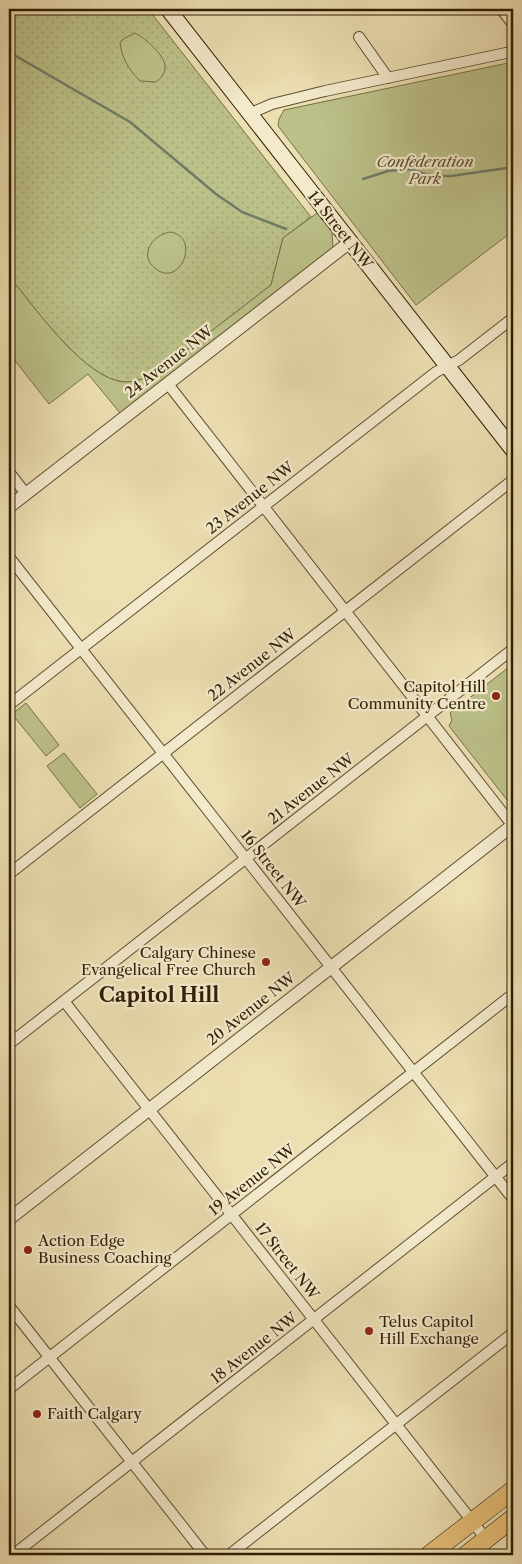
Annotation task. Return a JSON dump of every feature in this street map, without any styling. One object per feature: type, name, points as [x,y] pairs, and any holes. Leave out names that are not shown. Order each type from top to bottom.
[{"type":"highway","points":[[429,1555],[513,1490]]},
{"type":"highway","points":[[466,1555],[513,1518]]},
{"type":"main road","name":"14 Street NW","points":[[168,9],[513,450]]},
{"type":"street","points":[[501,9],[513,24]]},
{"type":"street","points":[[358,37],[388,78]]},
{"type":"street","points":[[249,114],[272,104],[513,53]]},
{"type":"street","name":"24 Avenue NW","points":[[9,507],[350,242]]},
{"type":"street","name":"23 Avenue NW","points":[[9,705],[436,372],[459,360],[513,318]]},
{"type":"street","points":[[168,384],[513,825]]},
{"type":"street","points":[[9,472],[26,494]]},
{"type":"street","name":"22 Avenue NW","points":[[9,874],[513,480]]},
{"type":"street","name":"16 Street NW","points":[[9,557],[513,1199]]},
{"type":"street","name":"21 Avenue NW","points":[[9,1044],[513,650]]},
{"type":"street","name":"20 Avenue NW","points":[[9,1218],[513,825]]},
{"type":"street","name":"19 Avenue NW","points":[[9,1389],[513,994]]},
{"type":"street","name":"17 Street NW","points":[[64,1001],[486,1540]]},
{"type":"street","name":"18 Avenue NW","points":[[13,1555],[513,1163]]},
{"type":"street","points":[[9,1306],[205,1555]]},
{"type":"street","points":[[229,1555],[513,1333]]},
{"type":"green space","points":[[9,9],[148,9],[311,217],[283,238],[271,285],[157,373],[149,377],[124,382],[109,378],[94,370],[64,343],[16,285],[9,282]]},
{"type":"green space","points":[[135,33],[153,47],[164,61],[164,73],[156,82],[140,81],[129,68],[124,58],[120,42]]},
{"type":"green space","name":"Confederation Park","points":[[513,62],[513,231],[416,305],[278,126],[279,119],[284,110]]},
{"type":"green space","points":[[317,213],[332,232],[333,249],[120,413],[88,374],[49,404],[9,353],[9,282],[16,285],[64,343],[94,370],[109,378],[124,382],[153,375],[271,285],[283,238]]},
{"type":"green space","points":[[170,232],[179,236],[184,242],[186,250],[180,267],[173,272],[165,273],[156,269],[151,264],[148,252],[158,237]]},
{"type":"green space","points":[[513,664],[513,805],[511,805],[449,726],[452,720],[450,713]]},
{"type":"green space","points":[[26,703],[59,745],[46,756],[12,714]]},
{"type":"green space","points":[[64,753],[97,794],[80,808],[47,766]]},
{"type":"waterway","points":[[9,52],[130,122],[216,194],[242,212],[286,229]]},
{"type":"waterway","points":[[363,179],[388,171],[409,169],[432,176],[451,176],[513,167]]},
{"type":"place","name":"Capitol Hill Community Centre","points":[[496,696]]},
{"type":"place","name":"Calgary Chinese Evangelical Free Church","points":[[266,962]]},
{"type":"place","name":"Action Edge Business Coaching","points":[[28,1250]]},
{"type":"place","name":"Telus Capitol Hill Exchange","points":[[369,1331]]},
{"type":"place","name":"Faith Calgary","points":[[37,1414]]},
{"type":"district","name":"Capitol Hill","points":[[159,995]]}]
